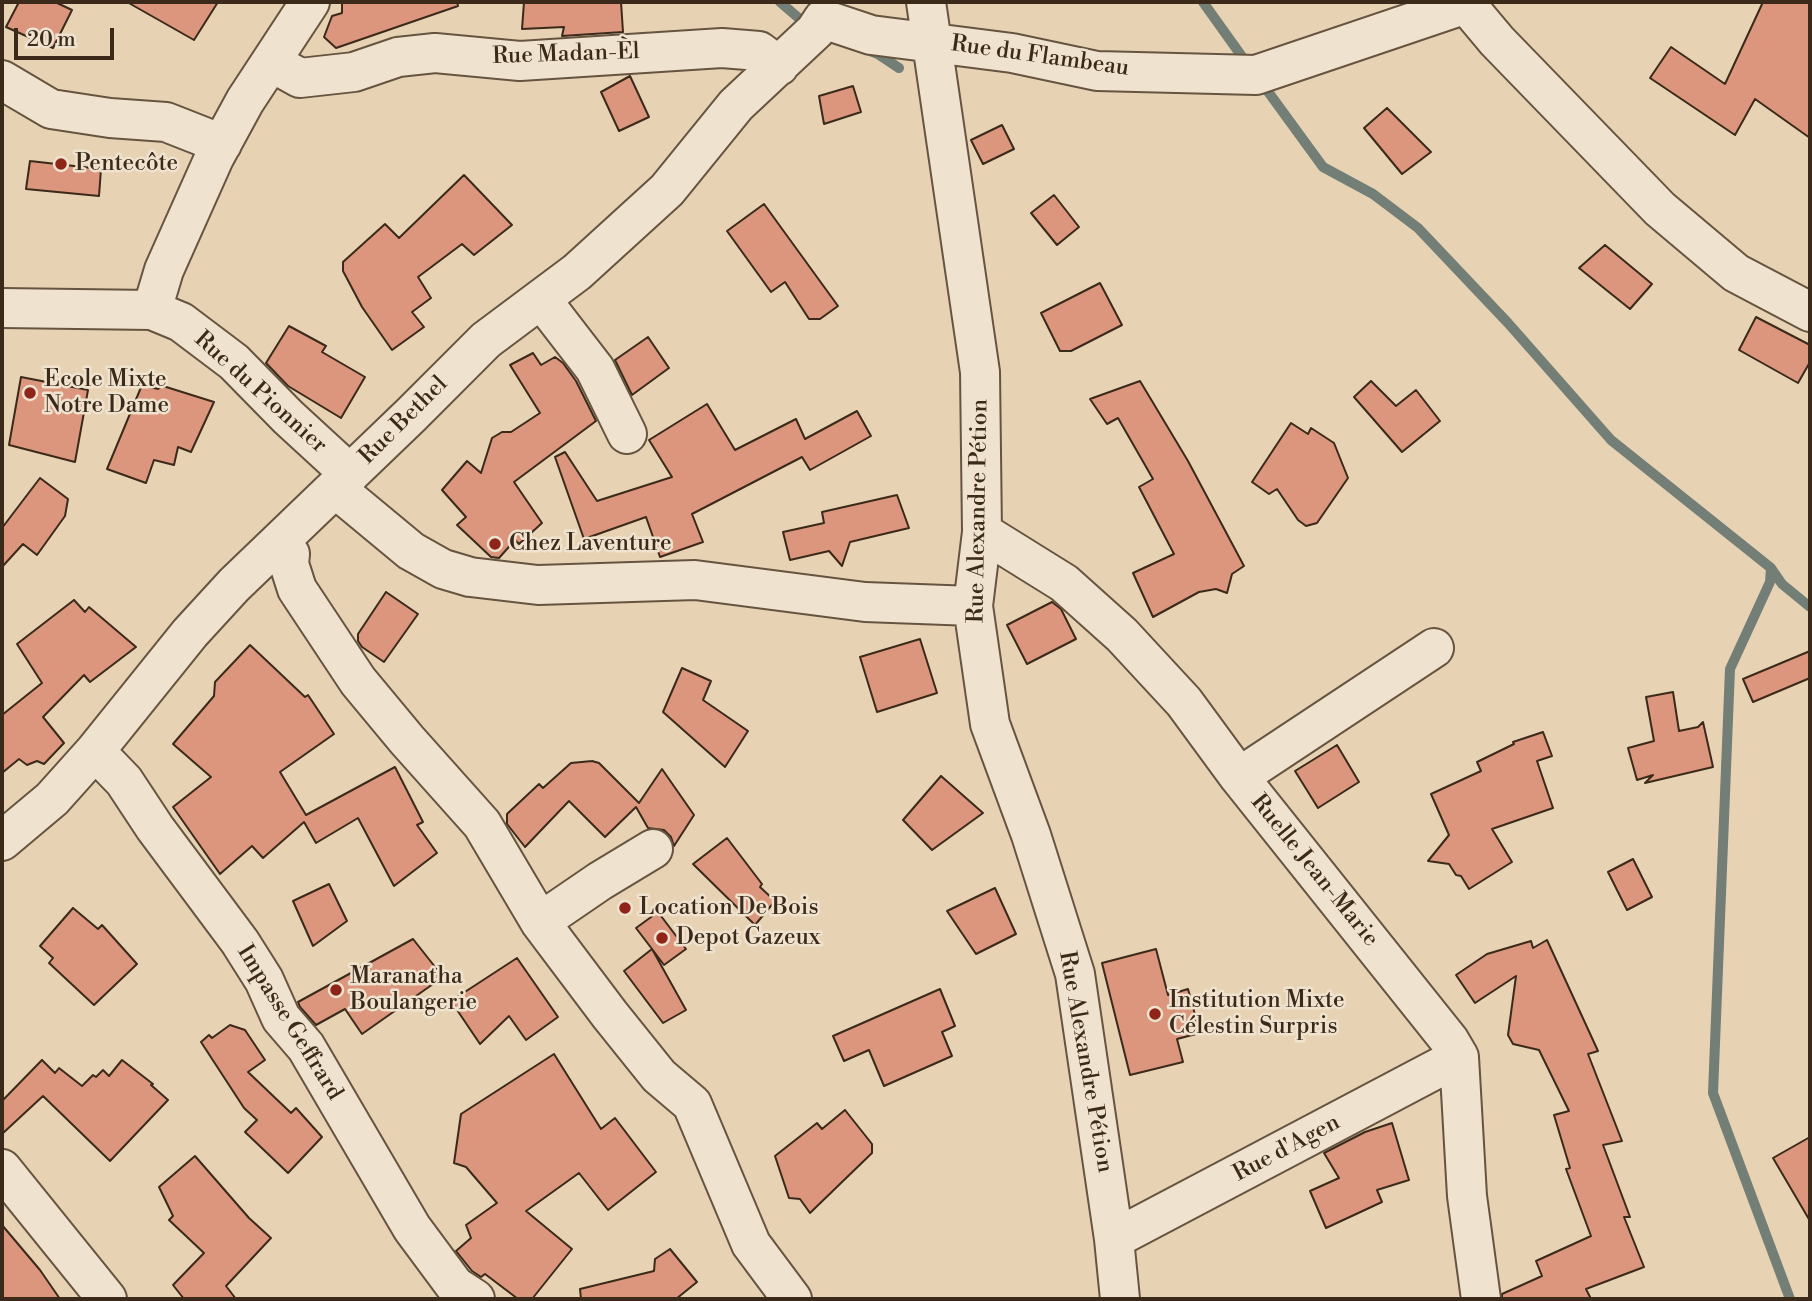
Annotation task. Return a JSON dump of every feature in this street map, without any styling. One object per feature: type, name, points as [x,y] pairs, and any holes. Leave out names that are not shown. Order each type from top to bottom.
[{"type":"street","name":"Rue Alexandre Pétion","points":[[926,2],[980,372],[982,532],[973,606],[990,724],[1031,835],[1075,974],[1114,1239],[1120,1299]]},
{"type":"street","points":[[152,310],[164,270],[214,158],[245,101],[307,3]]},
{"type":"street","name":"Rue du Flambeau","points":[[823,10],[872,35],[1012,53],[1097,71],[1256,75],[1469,3]]},
{"type":"street","points":[[1469,3],[1497,41],[1660,209],[1736,273],[1810,312]]},
{"type":"street","name":"Rue Bethel","points":[[2,841],[52,799],[95,751],[190,633],[234,585],[486,340],[578,272],[667,190],[736,105],[815,31],[823,10]]},
{"type":"street","name":"Rue Madan-Èl","points":[[271,62],[300,78],[354,72],[398,57],[435,53],[520,61],[722,48],[759,51],[779,66]]},
{"type":"street","points":[[2,80],[51,109],[110,118],[166,122],[222,144]]},
{"type":"street","points":[[541,299],[595,369],[628,434]]},
{"type":"street","name":"Rue du Pionnier","points":[[2,308],[96,307],[152,310],[181,322],[234,362],[288,417],[342,481],[411,551],[443,569],[470,577],[538,585],[695,580],[864,602],[973,606]]},
{"type":"street","name":"Ruelle Jean-Marie","points":[[982,532],[1064,583],[1122,635],[1184,702],[1239,777],[1449,1040],[1458,1057],[1467,1196],[1480,1299]]},
{"type":"street","points":[[279,542],[290,554],[289,564],[297,589],[358,681],[482,824],[540,922],[659,1076],[692,1104],[751,1244],[792,1299]]},
{"type":"street","points":[[1239,777],[1434,648]]},
{"type":"street","name":"Impasse Geffrard","points":[[95,751],[124,781],[155,828],[240,942],[264,981],[281,1018],[306,1047],[412,1228],[456,1286],[475,1299]]},
{"type":"street","points":[[540,922],[653,849]]},
{"type":"street","name":"Rue d'Agen","points":[[1114,1239],[1458,1057]]},
{"type":"street","points":[[2,1169],[107,1299]]},
{"type":"building","points":[[19,2],[55,2],[72,10],[53,48],[6,27]]},
{"type":"building","points":[[127,2],[218,2],[194,40]]},
{"type":"building","points":[[342,2],[457,2],[458,6],[336,48],[324,37],[332,16],[342,13]]},
{"type":"building","points":[[524,2],[621,2],[623,32],[562,36],[564,27],[522,29]]},
{"type":"building","points":[[1763,2],[1810,2],[1810,138],[1755,99],[1735,135],[1650,78],[1671,47],[1725,84]]},
{"type":"building","points":[[630,76],[649,117],[619,131],[601,92]]},
{"type":"building","points":[[853,86],[861,112],[824,124],[819,96]]},
{"type":"building","points":[[1387,108],[1431,152],[1402,174],[1364,128]]},
{"type":"building","points":[[1002,125],[1014,149],[983,164],[971,140]]},
{"type":"building","points":[[30,161],[101,169],[99,196],[26,189]]},
{"type":"building","points":[[464,175],[512,225],[474,255],[462,244],[418,277],[431,298],[412,312],[424,327],[392,350],[362,307],[343,271],[343,262],[385,224],[399,238]]},
{"type":"building","points":[[1054,195],[1079,227],[1057,245],[1031,213]]},
{"type":"building","points":[[764,204],[838,306],[820,319],[809,319],[785,282],[771,292],[727,231]]},
{"type":"building","points":[[1605,245],[1652,284],[1630,309],[1579,268]]},
{"type":"building","points":[[1100,283],[1122,325],[1071,351],[1060,351],[1041,313]]},
{"type":"building","points":[[1756,317],[1810,345],[1810,362],[1798,383],[1739,350]]},
{"type":"building","points":[[289,326],[326,346],[322,352],[365,377],[341,418],[288,386],[266,363]]},
{"type":"building","points":[[648,337],[669,368],[632,395],[615,360]]},
{"type":"building","points":[[533,353],[541,365],[555,357],[563,363],[576,381],[596,421],[514,482],[542,523],[519,544],[515,540],[499,558],[491,557],[457,525],[466,517],[442,490],[467,461],[481,473],[492,438],[502,432],[511,432],[540,413],[510,365]]},
{"type":"building","points":[[21,377],[88,390],[75,462],[9,445]]},
{"type":"building","points":[[1140,381],[1188,461],[1244,566],[1232,574],[1227,593],[1216,589],[1199,592],[1153,617],[1133,573],[1174,554],[1139,487],[1153,479],[1118,418],[1107,424],[1090,399]]},
{"type":"building","points":[[1371,381],[1396,406],[1416,390],[1440,421],[1402,452],[1354,397]]},
{"type":"building","points":[[142,385],[158,389],[163,386],[214,402],[191,452],[178,447],[174,465],[154,460],[146,483],[107,469]]},
{"type":"building","points":[[707,404],[735,450],[796,419],[805,439],[857,411],[871,436],[810,470],[802,457],[692,514],[703,542],[660,557],[646,517],[584,539],[555,457],[565,452],[597,501],[672,477],[649,440]]},
{"type":"building","points":[[1291,423],[1308,434],[1311,428],[1334,443],[1348,478],[1317,523],[1306,526],[1298,520],[1277,489],[1269,494],[1252,482]]},
{"type":"building","points":[[40,478],[68,499],[65,516],[37,555],[23,544],[2,567],[2,528]]},
{"type":"building","points":[[897,495],[909,528],[850,542],[842,566],[829,551],[790,560],[783,532],[824,523],[822,512]]},
{"type":"building","points":[[386,592],[418,614],[384,662],[362,647],[358,634]]},
{"type":"building","points":[[74,600],[85,612],[89,607],[136,647],[90,682],[84,675],[43,717],[64,743],[44,764],[37,761],[27,765],[19,759],[2,773],[2,715],[42,683],[17,644]]},
{"type":"building","points":[[1052,602],[1061,609],[1076,639],[1027,664],[1007,625]]},
{"type":"building","points":[[920,639],[937,693],[877,712],[860,657]]},
{"type":"building","points":[[250,645],[305,697],[308,695],[334,734],[280,772],[306,815],[395,767],[423,822],[417,825],[437,853],[394,886],[358,818],[316,843],[304,822],[263,858],[252,846],[220,874],[173,807],[211,777],[173,744],[214,696],[215,682]]},
{"type":"building","points":[[1810,651],[1810,678],[1753,702],[1743,679]]},
{"type":"building","points":[[682,668],[711,681],[703,700],[748,731],[725,767],[663,712]]},
{"type":"building","points":[[1673,692],[1679,731],[1698,727],[1703,722],[1713,767],[1645,783],[1653,775],[1637,780],[1628,748],[1654,741],[1646,697]]},
{"type":"building","points":[[1543,732],[1552,756],[1537,761],[1553,808],[1492,829],[1512,862],[1469,889],[1449,864],[1428,861],[1449,835],[1431,794],[1481,771],[1477,762],[1514,744],[1513,742]]},
{"type":"building","points":[[1337,745],[1359,782],[1318,808],[1295,771]]},
{"type":"building","points":[[571,763],[599,763],[639,803],[662,769],[694,815],[674,846],[671,837],[664,830],[648,828],[636,807],[605,837],[569,801],[525,847],[507,824],[507,814],[539,784],[543,788]]},
{"type":"building","points":[[941,776],[983,813],[932,850],[903,820]]},
{"type":"building","points":[[727,838],[762,884],[760,887],[775,901],[755,925],[693,864]]},
{"type":"building","points":[[1633,859],[1652,897],[1627,910],[1608,872]]},
{"type":"building","points":[[329,884],[347,921],[313,946],[293,901]]},
{"type":"building","points":[[995,888],[1016,934],[976,954],[947,911]]},
{"type":"building","points":[[73,908],[98,929],[102,925],[137,964],[94,1005],[49,963],[53,958],[40,946]]},
{"type":"building","points":[[658,912],[686,949],[664,965],[636,928]]},
{"type":"building","points":[[413,939],[443,977],[362,1034],[345,1009],[316,1025],[300,1007],[298,1002]]},
{"type":"building","points":[[1547,940],[1598,1051],[1588,1054],[1622,1141],[1603,1145],[1630,1217],[1624,1217],[1644,1267],[1586,1289],[1591,1299],[1502,1299],[1502,1294],[1542,1276],[1536,1261],[1591,1236],[1566,1169],[1570,1168],[1554,1115],[1569,1111],[1539,1050],[1513,1044],[1508,1035],[1516,976],[1475,1003],[1456,975],[1487,954],[1531,941],[1533,948]]},
{"type":"building","points":[[652,949],[686,1010],[663,1023],[624,971]]},
{"type":"building","name":"Institution Mixte Célestin Surpris","points":[[1156,949],[1168,995],[1188,989],[1200,1033],[1177,1039],[1183,1062],[1130,1075],[1102,963]]},
{"type":"building","points":[[517,958],[558,1017],[526,1040],[509,1016],[480,1044],[451,1001]]},
{"type":"building","points":[[940,989],[955,1026],[942,1032],[952,1056],[884,1086],[869,1050],[844,1061],[833,1036]]},
{"type":"building","points":[[230,1025],[245,1030],[265,1060],[248,1072],[291,1113],[296,1108],[322,1137],[288,1173],[245,1132],[257,1120],[244,1108],[201,1042],[209,1035],[212,1038]]},
{"type":"building","points":[[554,1054],[601,1129],[615,1118],[656,1172],[608,1210],[579,1173],[526,1211],[572,1249],[532,1299],[518,1299],[485,1274],[481,1277],[472,1271],[456,1251],[471,1238],[466,1225],[497,1203],[466,1167],[454,1163],[461,1114]]},
{"type":"building","points":[[42,1060],[55,1073],[59,1068],[82,1086],[103,1070],[109,1076],[122,1060],[153,1084],[151,1085],[168,1100],[110,1161],[43,1096],[2,1134],[2,1101]]},
{"type":"building","points":[[845,1110],[872,1144],[872,1153],[810,1213],[800,1199],[789,1198],[775,1156],[817,1123],[822,1129]]},
{"type":"building","points":[[1392,1123],[1409,1180],[1377,1190],[1382,1202],[1326,1228],[1310,1191],[1339,1178],[1324,1153],[1365,1132]]},
{"type":"building","points":[[1810,1137],[1810,1221],[1773,1158]]},
{"type":"building","points":[[195,1156],[249,1218],[271,1238],[226,1286],[236,1299],[184,1299],[173,1285],[204,1253],[169,1220],[173,1216],[159,1187]]},
{"type":"building","points":[[2,1225],[40,1270],[60,1299],[2,1299]]},
{"type":"building","points":[[670,1249],[697,1282],[676,1299],[581,1299],[580,1289],[654,1271],[655,1259]]},
{"type":"waterway","points":[[780,2],[808,26]]},
{"type":"waterway","points":[[1203,2],[1248,65]]},
{"type":"waterway","points":[[870,51],[899,68]]},
{"type":"waterway","points":[[1261,82],[1323,167],[1373,194],[1418,228],[1508,323],[1611,440],[1771,568],[1782,584],[1810,607]]},
{"type":"waterway","points":[[1771,568],[1770,582],[1730,669],[1713,1093],[1790,1299]]},
{"type":"place","name":"Pentecôte","points":[[61,164]]},
{"type":"place","name":"Ecole Mixte Notre Dame","points":[[30,393]]},
{"type":"place","name":"Chez Laventure","points":[[495,544]]},
{"type":"place","name":"Location De Bois","points":[[625,908]]},
{"type":"place","name":"Depot Gazeux","points":[[662,938]]},
{"type":"place","name":"Maranatha Boulangerie","points":[[336,990]]},
{"type":"place","name":"Institution Mixte Célestin Surpris","points":[[1155,1014]]}]
